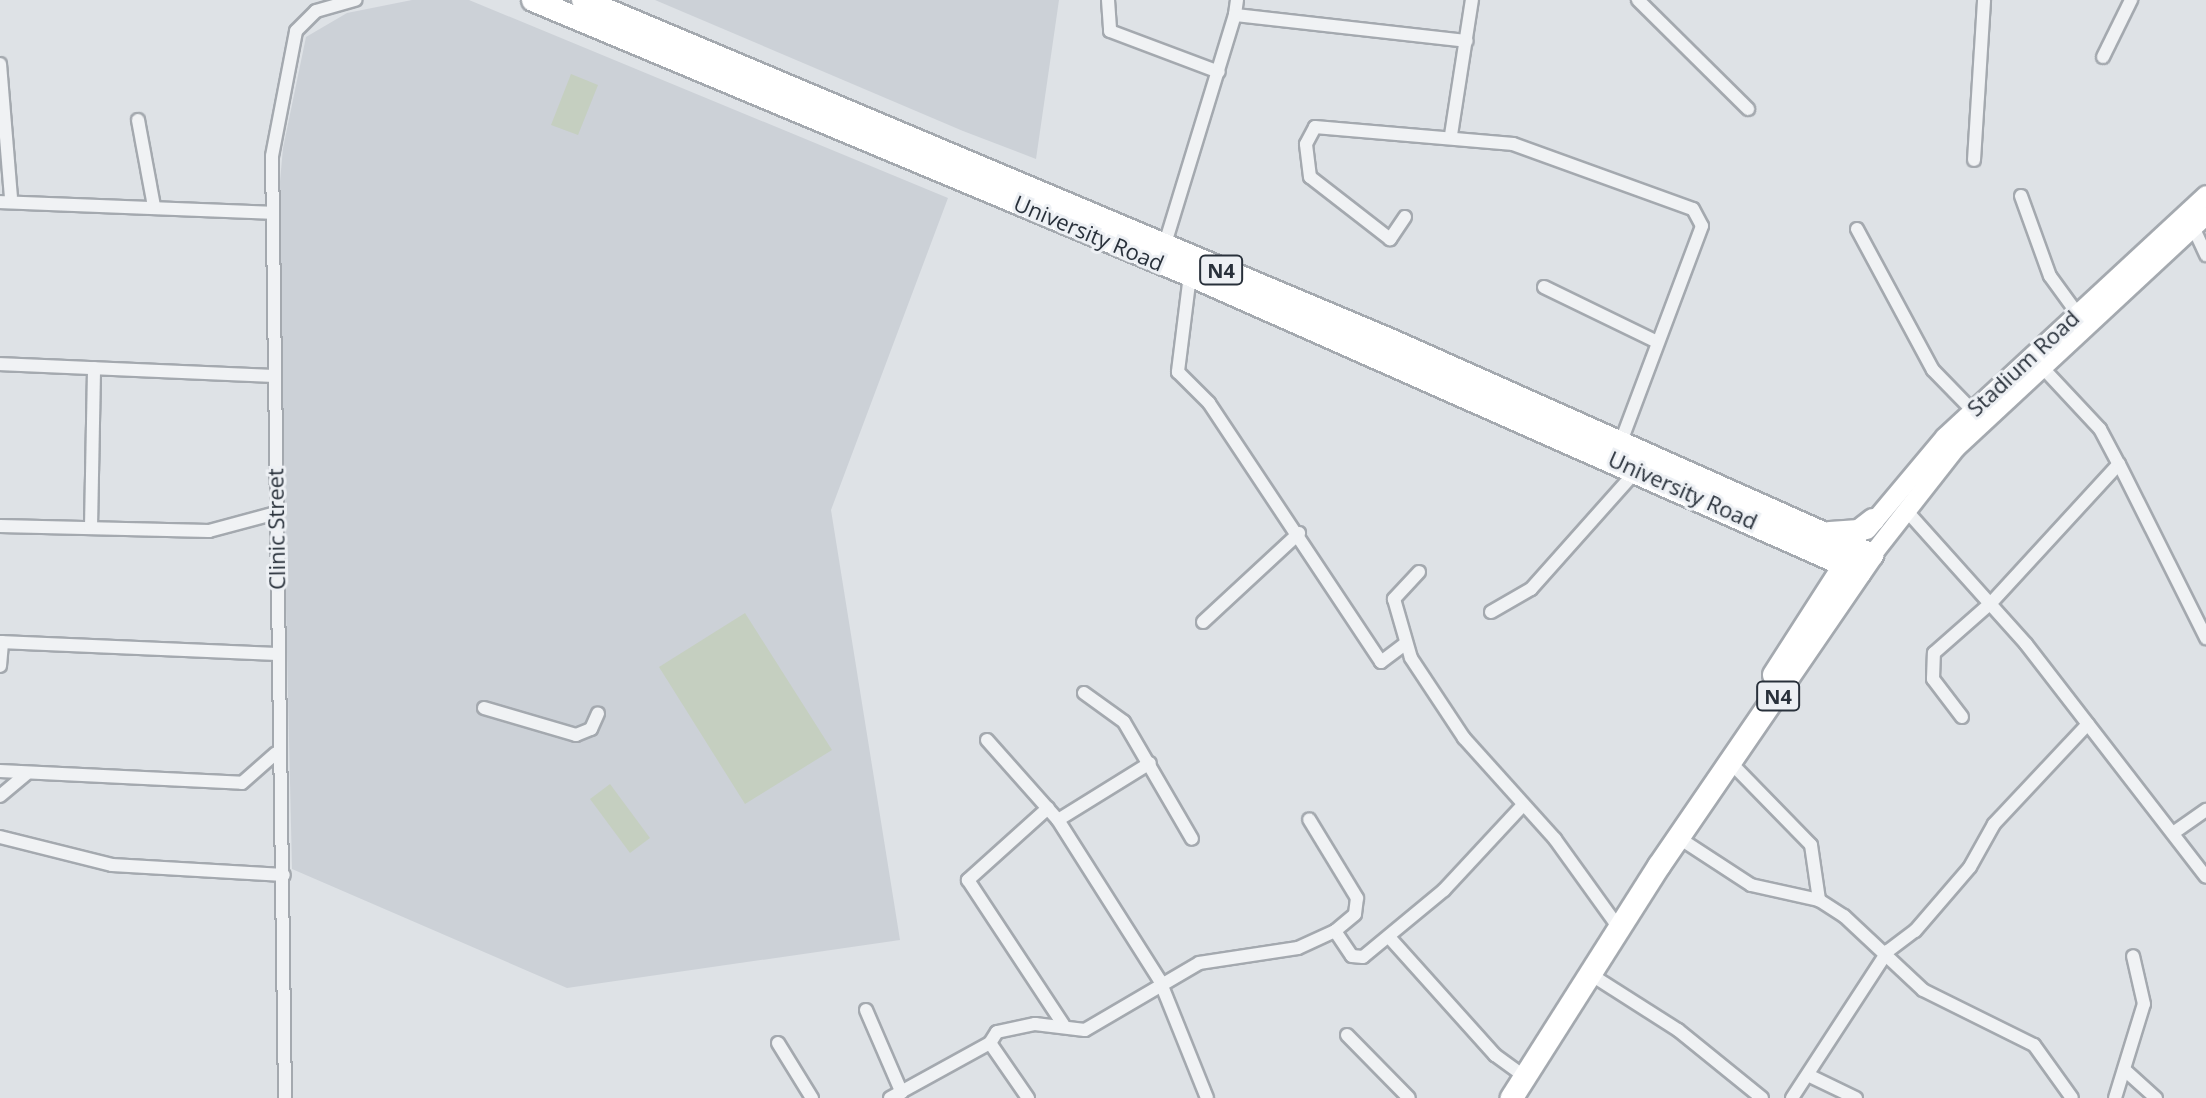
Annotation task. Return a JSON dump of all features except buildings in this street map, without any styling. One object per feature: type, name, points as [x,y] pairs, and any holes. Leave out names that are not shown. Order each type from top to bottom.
[{"type":"highway","name":"University Road","points":[[533,0],[1190,275],[1638,469],[1816,538]]},
{"type":"highway","name":"University Road","points":[[583,0],[1621,441],[1859,560]]},
{"type":"highway","points":[[1831,583],[1829,564],[1816,538],[1859,531],[1873,520]]},
{"type":"highway","name":"N4","points":[[1680,836],[1831,583],[1859,560]]},
{"type":"highway","name":"N4","points":[[1512,1098],[1619,928],[1732,764],[1859,560]]},
{"type":"main road","name":"Stadium Road","points":[[1859,560],[2206,195]]},
{"type":"main road","name":"Stadium Road","points":[[1859,560],[1873,520],[1972,410],[2077,313],[2200,222]]},
{"type":"street","name":"Clinic Street","points":[[285,1098],[284,875],[276,753],[271,213],[287,48],[316,11],[355,0]]},
{"type":"street","points":[[1108,0],[1110,31],[1219,72]]},
{"type":"street","points":[[1164,247],[1219,72],[1237,0]]},
{"type":"street","points":[[1451,135],[1472,0]]},
{"type":"street","points":[[1638,0],[1748,109]]},
{"type":"street","points":[[1974,160],[1984,0]]},
{"type":"street","points":[[2103,57],[2131,0]]},
{"type":"street","points":[[1235,15],[1467,41]]},
{"type":"street","points":[[0,64],[6,200],[271,213]]},
{"type":"street","points":[[138,120],[154,206]]},
{"type":"street","points":[[1405,217],[1390,239],[1310,177],[1306,144],[1315,127],[1451,135],[1513,144],[1693,209],[1702,226],[1653,340],[1621,441]]},
{"type":"street","points":[[2021,196],[2050,276],[2077,313]]},
{"type":"street","points":[[2200,222],[2206,255]]},
{"type":"street","points":[[1857,229],[1933,370],[1972,410]]},
{"type":"street","points":[[1190,275],[1175,366],[1327,573],[1343,614],[1381,662],[1406,643]]},
{"type":"street","points":[[1544,287],[1653,340]]},
{"type":"street","points":[[0,364],[274,376]]},
{"type":"street","points":[[2042,367],[2107,437],[2206,638]]},
{"type":"street","points":[[91,527],[94,368]]},
{"type":"street","points":[[1962,717],[1933,679],[1934,653],[1991,603],[2119,464]]},
{"type":"street","points":[[1491,612],[1531,589],[1638,469]]},
{"type":"street","points":[[1905,509],[1991,603],[2176,831],[2206,877]]},
{"type":"street","points":[[0,526],[209,531],[276,513]]},
{"type":"street","points":[[1203,622],[1256,581],[1299,533]]},
{"type":"street","points":[[1419,572],[1394,599],[1406,643],[1437,700],[1619,928]]},
{"type":"street","points":[[0,666],[1,642],[277,654]]},
{"type":"street","points":[[1084,693],[1114,711],[1150,763],[1192,839]]},
{"type":"street","points":[[484,708],[576,735],[591,729],[598,713]]},
{"type":"street","points":[[1792,1098],[1810,1076],[1888,951],[1915,931],[1970,867],[1994,824],[2088,724]]},
{"type":"street","points":[[987,740],[1058,820],[1160,981],[1207,1098]]},
{"type":"street","points":[[0,771],[242,783],[276,753]]},
{"type":"street","points":[[1058,820],[1150,763]]},
{"type":"street","points":[[1732,764],[1811,845],[1819,900]]},
{"type":"street","points":[[0,796],[26,774]]},
{"type":"street","points":[[1335,931],[1357,959],[1389,937],[1522,806]]},
{"type":"street","points":[[1048,808],[968,880],[1063,1024]]},
{"type":"street","points":[[2176,831],[2206,810]]},
{"type":"street","points":[[866,1010],[896,1096],[990,1043],[997,1032],[1063,1024],[1085,1030],[1160,981],[1199,963],[1298,948],[1335,931],[1355,914],[1357,898],[1309,819]]},
{"type":"street","points":[[1680,836],[1751,885],[1819,900],[1888,951],[1923,990],[2034,1045],[2072,1098]]},
{"type":"street","points":[[0,837],[112,865],[284,875]]},
{"type":"street","points":[[1389,937],[1495,1055],[1525,1077]]},
{"type":"street","points":[[2115,1098],[2127,1072],[2127,1047],[2144,1004],[2133,956]]},
{"type":"street","points":[[1590,974],[1678,1030],[1762,1098]]},
{"type":"street","points":[[1347,1035],[1409,1098]]},
{"type":"street","points":[[778,1043],[812,1098]]},
{"type":"street","points":[[990,1043],[1028,1098]]},
{"type":"street","points":[[2127,1072],[2156,1098]]},
{"type":"street","points":[[1810,1076],[1856,1098]]},
{"type":"shaded area","points":[[412,0],[469,0],[948,198],[831,510],[900,940],[567,988],[292,869],[277,215],[283,148],[306,37],[347,13]]},
{"type":"shaded area","points":[[655,0],[1059,0],[1036,159],[963,131]]},
{"type":"green space","points":[[571,74],[598,85],[578,135],[551,125]]},
{"type":"green space","points":[[745,613],[832,750],[745,804],[659,667]]},
{"type":"green space","points":[[610,784],[650,838],[630,853],[590,799]]}]
